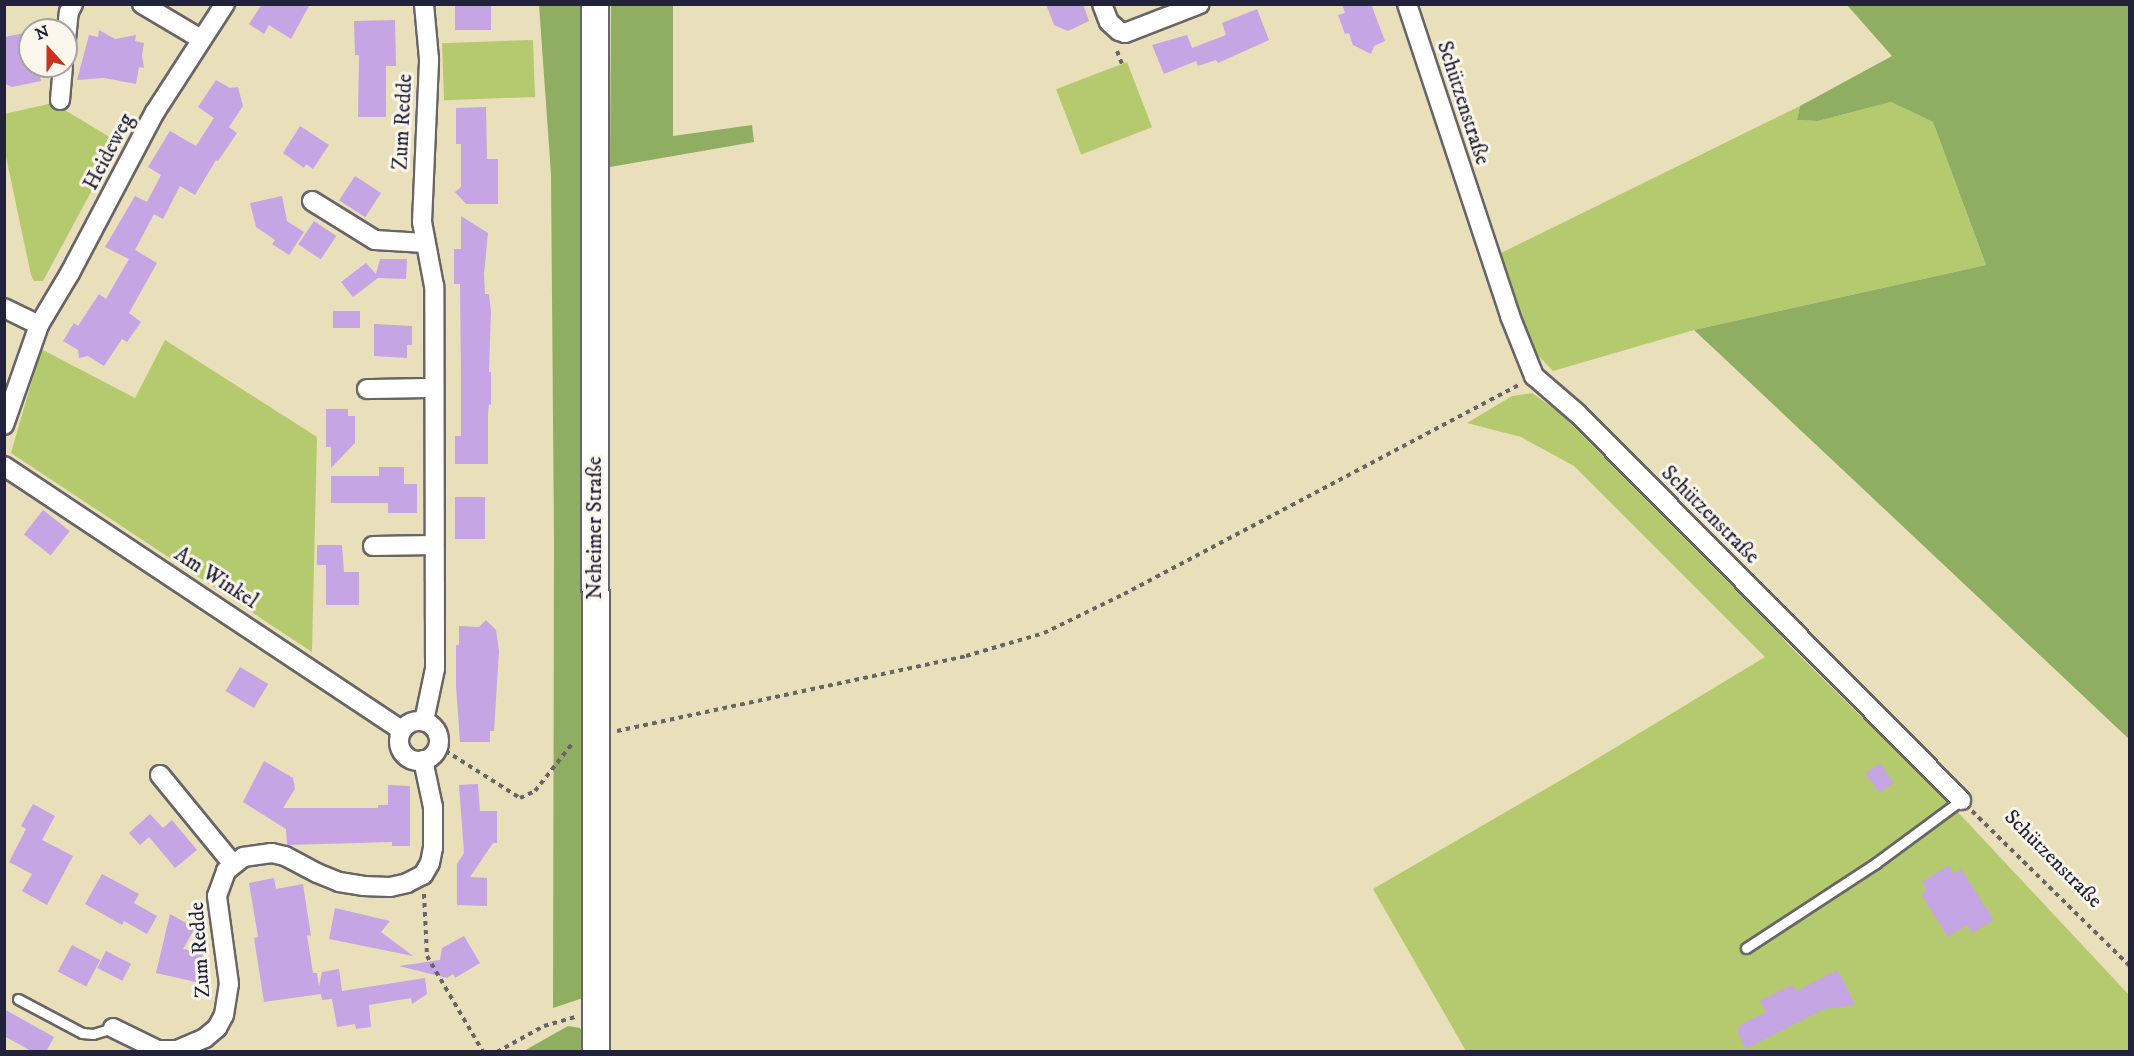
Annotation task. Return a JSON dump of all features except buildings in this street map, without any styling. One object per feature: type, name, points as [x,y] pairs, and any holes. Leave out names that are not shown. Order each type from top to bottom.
[{"type":"main road","name":"Neheimer Straße","points":[[595,4],[596,1052]]},
{"type":"street","points":[[142,4],[201,39]]},
{"type":"street","name":"Heideweg","points":[[39,325],[70,273],[155,112],[225,4]]},
{"type":"street","name":"Zum Redde","points":[[424,4],[429,59],[422,190],[424,243],[434,286],[435,669],[424,721]]},
{"type":"street","points":[[1102,4],[1109,22],[1125,33],[1200,4]]},
{"type":"street","name":"Schützenstraße","points":[[1407,4],[1510,316],[1534,376],[1578,414],[1961,800]]},
{"type":"street","points":[[60,100],[62,78]]},
{"type":"street","points":[[312,201],[375,240],[424,243]]},
{"type":"street","points":[[4,308],[39,325],[4,425]]},
{"type":"street","points":[[367,389],[433,388]]},
{"type":"street","name":"Am Winkel","points":[[4,466],[386,717],[401,730]]},
{"type":"street","points":[[373,546],[434,545]]},
{"type":"street","points":[[424,721],[437,733],[438,746],[431,756],[415,761],[402,753],[398,738],[401,730],[411,722],[424,721]]},
{"type":"street","points":[[160,775],[232,863],[243,857],[272,853],[285,856],[339,882],[390,887],[407,883],[423,875],[430,862],[433,848],[433,807],[423,760]]},
{"type":"street","name":"Zum Redde","points":[[113,1028],[158,1050],[177,1050],[205,1038],[217,1028],[224,1015],[229,984],[217,896],[219,883],[232,863]]},
{"type":"lane","points":[[1746,948],[1876,863],[1961,800]]},
{"type":"lane","points":[[18,999],[82,1033],[93,1034],[113,1028]]},
{"type":"path","points":[[438,746],[520,798],[535,791],[572,744],[594,736],[966,656],[1044,633],[1124,594],[1534,376]]},
{"type":"path","name":"Schützenstraße","points":[[1961,800],[2130,966]]},
{"type":"path","points":[[423,875],[427,956],[483,1052]]},
{"type":"path","points":[[497,1052],[544,1026],[596,1012]]},
{"type":"green space","points":[[539,5],[583,5],[586,997],[553,1008],[554,541],[551,174]]},
{"type":"green space","points":[[611,5],[673,5],[673,136],[752,125],[754,142],[610,167]]},
{"type":"green space","points":[[1847,5],[2129,5],[2129,739],[1694,330],[1986,265],[1933,122],[1891,102],[1818,121],[1797,120],[1800,106],[1892,56]]},
{"type":"green space","points":[[533,40],[535,97],[444,100],[442,43]]},
{"type":"green space","points":[[1127,62],[1152,127],[1081,155],[1056,89]]},
{"type":"green space","points":[[1891,102],[1933,122],[1986,265],[1694,330],[1553,371],[1533,350],[1501,253],[1800,106],[1797,120],[1818,121]]},
{"type":"green space","points":[[53,103],[118,142],[43,281],[34,281],[5,152],[4,114]]},
{"type":"green space","points":[[165,340],[317,437],[312,652],[11,453],[41,349],[135,398]]},
{"type":"green space","points":[[1532,393],[1560,413],[1773,625],[1787,643],[1955,809],[2129,995],[2129,1051],[1466,1051],[1373,889],[1580,769],[1765,657],[1574,466],[1521,437],[1467,423],[1512,396]]},
{"type":"green space","points":[[568,1026],[580,1028],[585,1036],[585,1051],[522,1052]]}]
